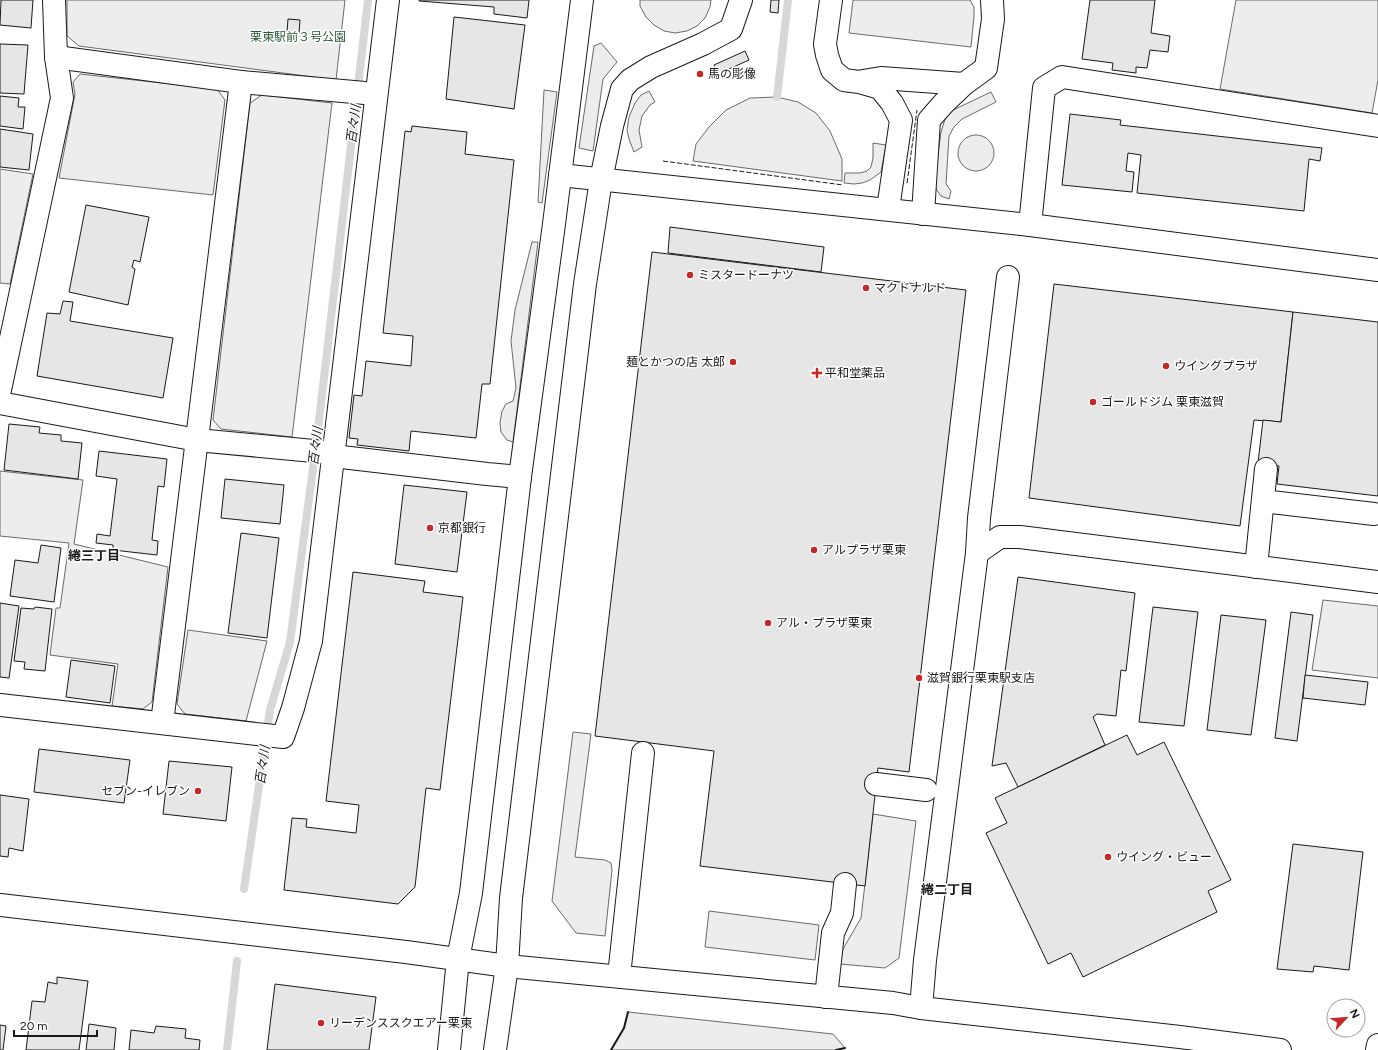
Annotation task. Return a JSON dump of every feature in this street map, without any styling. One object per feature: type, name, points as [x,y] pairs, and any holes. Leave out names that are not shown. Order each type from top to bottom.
[{"type":"street","points":[[0,390],[62,98],[56,57],[54,0]]},
{"type":"street","points":[[0,705],[282,737],[293,708],[311,641],[320,453],[366,94],[388,0]]},
{"type":"street","points":[[449,1050],[458,959],[471,893],[520,477],[582,0]]},
{"type":"street","points":[[495,1050],[507,966],[512,890],[585,284],[601,180],[612,126],[622,90],[630,80],[651,67],[703,44],[731,28],[741,0]]},
{"type":"street","points":[[831,0],[825,44],[832,70],[844,80],[859,82],[880,88],[892,103],[901,120],[888,209]]},
{"type":"street","points":[[923,214],[929,120],[944,102],[964,84],[986,68],[993,19],[992,0]]},
{"type":"street","points":[[56,57],[240,82],[366,94]]},
{"type":"street","points":[[1030,225],[1044,88],[1062,77],[1378,126]]},
{"type":"street","points":[[859,82],[881,78],[964,84]]},
{"type":"street","points":[[162,723],[240,82]]},
{"type":"street","points":[[560,175],[1030,225],[1378,270]]},
{"type":"street","points":[[921,1008],[925,960],[976,553],[1008,277]]},
{"type":"street","points":[[0,403],[197,440],[520,477]]},
{"type":"street","points":[[1256,567],[1266,469]]},
{"type":"street","points":[[1263,501],[1374,514]]},
{"type":"street","points":[[976,553],[1000,537],[1020,537],[1378,582]]},
{"type":"street","points":[[619,976],[643,753]]},
{"type":"street","points":[[876,784],[926,790]]},
{"type":"street","points":[[826,997],[833,933],[842,913],[845,884]]},
{"type":"street","points":[[0,905],[507,966],[893,1003],[1179,1044],[1280,1050]]},
{"type":"street","points":[[1377,1050],[1378,1045]]},
{"type":"shaded area","name":"栗東駅前３号公園","points":[[67,0],[345,0],[336,80],[79,46],[67,36]]},
{"type":"shaded area","points":[[640,0],[711,0],[710,7],[705,18],[697,26],[687,31],[675,33],[664,31],[654,25],[646,17],[640,6]]},
{"type":"shaded area","points":[[853,0],[970,0],[974,7],[971,47],[849,33]]},
{"type":"shaded area","points":[[1236,0],[1378,0],[1378,80],[1372,113],[1220,89]]},
{"type":"shaded area","points":[[601,43],[617,62],[603,79],[593,151],[579,148],[594,46]]},
{"type":"shaded area","points":[[80,74],[217,89],[225,100],[213,195],[59,178],[75,94],[73,82]]},
{"type":"shaded area","points":[[544,90],[557,92],[542,203],[538,202]]},
{"type":"shaded area","points":[[649,91],[655,102],[650,105],[642,116],[639,130],[642,147],[634,152],[627,130],[629,117],[635,103],[641,95]]},
{"type":"shaded area","points":[[991,92],[996,102],[962,119],[954,127],[949,136],[946,184],[951,191],[949,199],[941,196],[934,186],[941,132],[946,116],[951,111]]},
{"type":"shaded area","points":[[262,95],[332,103],[292,437],[221,429],[213,420],[250,103]]},
{"type":"shaded area","points":[[777,97],[798,102],[816,113],[830,131],[842,159],[842,181],[693,161],[696,144],[709,127],[726,110],[750,98]]},
{"type":"shaded area","points":[[980,135],[989,140],[993,146],[993,160],[989,166],[980,171],[972,171],[963,166],[959,160],[958,149],[963,140],[969,136]]},
{"type":"shaded area","points":[[873,143],[886,145],[881,172],[870,180],[862,183],[844,183],[845,173],[860,173],[867,171],[871,167],[873,158]]},
{"type":"shaded area","points":[[0,169],[33,174],[10,284],[0,283]]},
{"type":"shaded area","points":[[532,242],[538,242],[513,442],[507,440],[501,432],[500,423],[502,411],[506,404],[513,401],[516,388],[511,341],[515,310]]},
{"type":"shaded area","points":[[0,471],[83,480],[74,544],[168,567],[152,702],[143,709],[112,706],[118,664],[50,655],[56,608],[60,608],[69,543],[0,536]]},
{"type":"shaded area","points":[[1323,600],[1378,606],[1378,678],[1312,670]]},
{"type":"shaded area","points":[[188,630],[267,641],[246,721],[185,714],[177,704]]},
{"type":"shaded area","points":[[573,732],[591,734],[575,857],[605,860],[611,863],[612,870],[605,936],[576,933],[552,901]]},
{"type":"shaded area","points":[[873,814],[916,821],[899,958],[885,968],[840,964],[843,949],[861,918]]},
{"type":"shaded area","points":[[709,911],[819,925],[815,960],[705,947]]},
{"type":"shaded area","points":[[628,1012],[833,1034],[845,1048],[836,1050],[611,1050],[624,1028]]},
{"type":"building","points":[[1,0],[33,0],[31,28],[0,25]]},
{"type":"building","points":[[419,0],[529,0],[527,18],[494,14],[494,7]]},
{"type":"building","points":[[771,0],[779,0],[778,13],[770,12]]},
{"type":"building","points":[[1090,0],[1155,0],[1151,33],[1170,36],[1168,52],[1150,50],[1147,68],[1136,67],[1136,73],[1112,70],[1113,63],[1082,59]]},
{"type":"building","points":[[454,17],[525,25],[514,109],[446,99]]},
{"type":"building","points":[[288,19],[300,20],[299,33],[287,32]]},
{"type":"building","points":[[0,44],[28,45],[24,94],[0,93]]},
{"type":"building","points":[[745,51],[749,60],[718,74],[714,65]]},
{"type":"building","points":[[0,96],[19,98],[18,107],[25,107],[23,129],[0,126]]},
{"type":"building","points":[[1070,114],[1121,120],[1120,125],[1322,148],[1320,161],[1309,159],[1304,211],[1137,193],[1141,155],[1128,153],[1126,171],[1134,172],[1132,192],[1062,185]]},
{"type":"building","points":[[412,126],[467,132],[465,154],[514,160],[490,384],[482,384],[476,438],[411,431],[409,451],[357,445],[358,439],[349,438],[354,395],[362,396],[366,361],[411,366],[413,336],[383,333],[405,131],[411,132]]},
{"type":"building","points":[[0,129],[33,134],[29,170],[0,167]]},
{"type":"building","points":[[86,205],[149,217],[140,262],[134,260],[132,267],[135,269],[128,305],[69,292]]},
{"type":"building","points":[[670,227],[824,247],[821,272],[668,253]]},
{"type":"building","name":"アル・プラザ栗東","points":[[652,252],[966,290],[909,772],[878,768],[865,886],[700,866],[714,751],[595,736]]},
{"type":"building","name":"ウイングプラザ","points":[[1054,284],[1293,312],[1281,422],[1254,420],[1240,526],[1029,498]]},
{"type":"building","points":[[63,301],[73,302],[70,321],[173,338],[163,398],[37,376],[47,313],[60,314]]},
{"type":"building","points":[[1293,312],[1378,322],[1378,496],[1277,484],[1279,466],[1258,463],[1263,420],[1281,422]]},
{"type":"building","points":[[9,424],[40,427],[39,433],[61,435],[61,441],[82,443],[78,479],[4,470]]},
{"type":"building","points":[[99,451],[167,459],[164,487],[158,486],[152,540],[158,541],[157,555],[113,550],[113,545],[96,543],[97,534],[110,536],[117,479],[96,476]]},
{"type":"building","points":[[225,479],[284,485],[280,524],[221,518]]},
{"type":"building","name":"京都銀行","points":[[404,485],[467,492],[457,572],[395,564]]},
{"type":"building","points":[[241,533],[279,538],[267,638],[228,633]]},
{"type":"building","points":[[41,545],[61,548],[54,602],[10,596],[15,560],[38,563]]},
{"type":"building","points":[[353,572],[425,581],[423,592],[463,597],[440,790],[426,788],[415,887],[398,904],[284,890],[292,818],[307,819],[306,827],[356,833],[359,805],[326,801]]},
{"type":"building","points":[[1018,577],[1135,593],[1126,671],[1121,670],[1116,716],[1097,714],[1093,717],[1105,745],[1018,787],[1006,763],[992,766]]},
{"type":"building","points":[[0,603],[19,606],[9,678],[0,677]]},
{"type":"building","points":[[35,607],[52,609],[45,671],[24,669],[25,662],[14,661],[21,608],[34,609]]},
{"type":"building","points":[[1153,607],[1198,612],[1184,726],[1139,722]]},
{"type":"building","points":[[1291,612],[1313,615],[1297,741],[1275,738]]},
{"type":"building","points":[[1221,615],[1266,620],[1251,735],[1207,730]]},
{"type":"building","points":[[71,660],[115,666],[110,703],[66,697]]},
{"type":"building","points":[[1305,675],[1368,682],[1365,705],[1303,698]]},
{"type":"building","name":"ウイング・ビュー","points":[[1127,735],[1137,755],[1164,742],[1231,880],[1208,891],[1217,912],[1083,977],[1071,953],[1048,964],[986,833],[1007,823],[995,798]]},
{"type":"building","points":[[39,749],[130,760],[124,803],[34,792]]},
{"type":"building","name":"セブン-イレブン","points":[[169,761],[232,767],[226,821],[163,814]]},
{"type":"building","points":[[0,795],[29,799],[23,851],[9,848],[8,857],[0,856]]},
{"type":"building","points":[[1293,844],[1363,852],[1349,970],[1314,966],[1313,972],[1277,969]]},
{"type":"building","points":[[57,977],[88,981],[79,1050],[26,1050],[32,1001],[45,1002],[48,982],[57,984]]},
{"type":"building","name":"リーデンススクエアー栗東","points":[[275,984],[376,997],[369,1050],[267,1050]]},
{"type":"building","points":[[89,1024],[116,1028],[114,1050],[86,1050]]},
{"type":"building","points":[[0,1025],[6,1026],[3,1050],[0,1050]]},
{"type":"building","points":[[156,1026],[186,1029],[185,1038],[200,1040],[199,1050],[129,1050],[131,1030],[154,1033]]},
{"type":"waterway","name":"百々川","points":[[244,889],[270,710],[290,642],[317,438],[368,0]]},
{"type":"waterway","points":[[777,97],[788,0]]},
{"type":"waterway","points":[[227,1050],[237,961]]},
{"type":"fence","points":[[907,183],[917,110]]},
{"type":"fence","points":[[663,161],[843,185]]},
{"type":"wall","points":[[611,1050],[624,1028],[628,1012]]},
{"type":"wall","points":[[836,1050],[845,1048]]},
{"type":"place","name":"馬の彫像","points":[[700,74]]},
{"type":"place","name":"ミスタードーナツ","points":[[690,275]]},
{"type":"place","name":"マクドナルド","points":[[866,288]]},
{"type":"place","name":"麺とかつの店 太郎","points":[[733,362]]},
{"type":"place","name":"ウイングプラザ","points":[[1166,366]]},
{"type":"place","name":"平和堂薬品","points":[[817,373]]},
{"type":"place","name":"ゴールドジム 栗東滋賀","points":[[1093,402]]},
{"type":"place","name":"京都銀行","points":[[430,528]]},
{"type":"place","name":"アルプラザ栗東","points":[[814,550]]},
{"type":"place","name":"アル・プラザ栗東","points":[[768,623]]},
{"type":"place","name":"滋賀銀行栗東駅支店","points":[[919,678]]},
{"type":"place","name":"セブン-イレブン","points":[[198,791]]},
{"type":"place","name":"ウイング・ビュー","points":[[1108,857]]},
{"type":"place","name":"リーデンススクエアー栗東","points":[[321,1023]]},
{"type":"district","name":"綣三丁目","points":[[94,555]]},
{"type":"district","name":"綣二丁目","points":[[947,889]]}]
